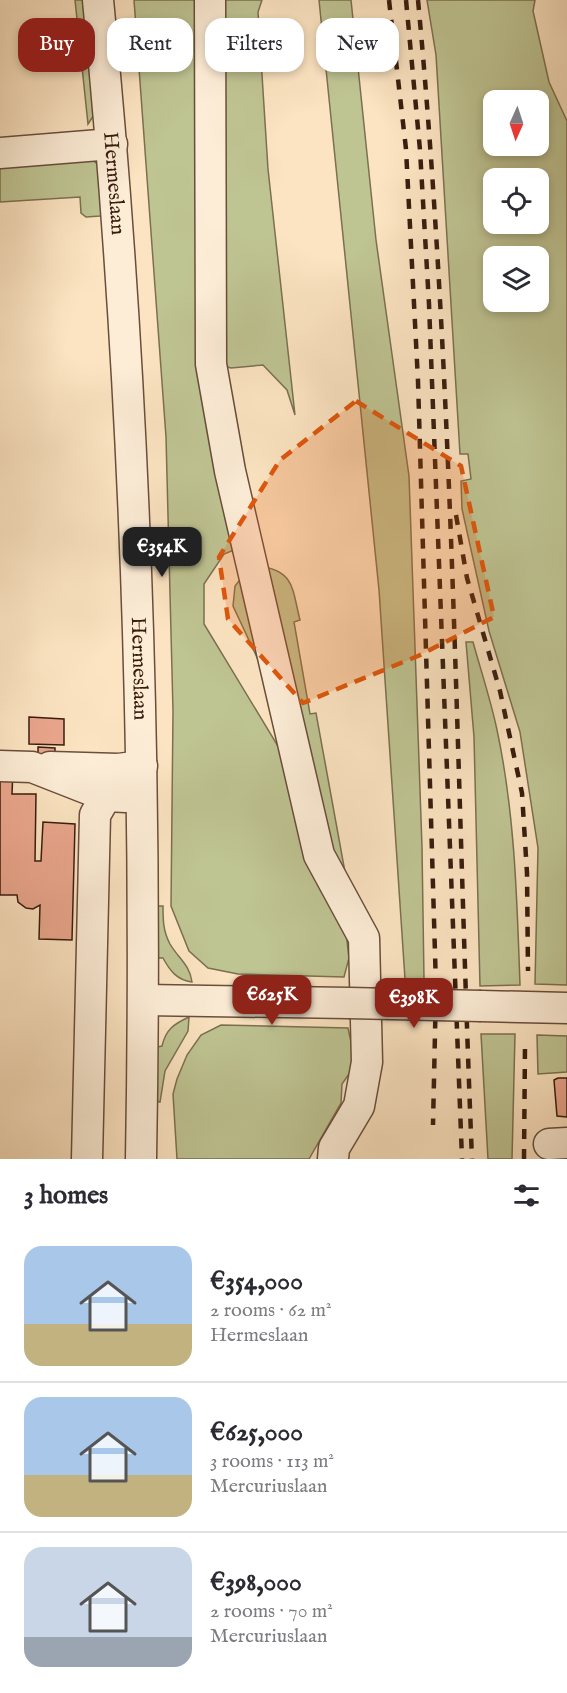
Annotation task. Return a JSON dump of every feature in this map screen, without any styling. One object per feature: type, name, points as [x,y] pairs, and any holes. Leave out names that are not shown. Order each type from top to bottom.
[{"type":"street","name":"Hermeslaan","points":[[98,0],[112,144],[136,510],[143,798],[144,1000],[141,1159]]},
{"type":"street","points":[[210,0],[211,364],[230,471],[319,855],[364,938],[367,1062],[359,1106],[334,1148],[333,1159]]},
{"type":"street","points":[[0,153],[112,144]]},
{"type":"street","points":[[0,766],[118,769],[142,766]]},
{"type":"street","points":[[32,766],[106,796],[143,798]]},
{"type":"street","points":[[87,1159],[94,815],[106,796]]},
{"type":"street","points":[[144,1000],[567,1008]]},
{"type":"highlighted area","points":[[356,401],[461,466],[494,617],[418,656],[303,703],[228,619],[219,557],[280,460]]},
{"type":"green space","points":[[75,0],[87,0],[89,18],[77,18]]},
{"type":"green space","points":[[134,0],[203,0],[202,243],[239,548],[224,554],[204,584],[204,624],[287,761],[346,933],[349,958],[344,977],[238,974],[208,968],[189,951],[171,906],[173,711],[166,437],[139,72],[193,72],[193,18],[135,18]]},
{"type":"green space","points":[[215,0],[262,0],[258,18],[215,18]]},
{"type":"green space","points":[[319,0],[351,0],[353,18],[321,18]]},
{"type":"green space","points":[[427,0],[535,0],[533,11],[549,82],[567,121],[567,985],[535,984],[538,848],[520,732],[489,631],[462,509],[461,481],[471,479],[468,454],[460,454],[436,55]]},
{"type":"green space","points":[[83,72],[94,72],[98,109],[88,124]]},
{"type":"green space","points":[[215,72],[262,72],[268,169],[295,415],[287,390],[263,365],[231,368],[217,364]]},
{"type":"green space","points":[[326,72],[358,72],[376,240],[409,476],[422,847],[424,979],[405,979],[379,590]]},
{"type":"green space","points":[[88,157],[103,168],[106,210],[100,216],[86,217],[81,213],[80,197],[0,202],[0,164]]},
{"type":"green space","points":[[259,566],[271,568],[286,577],[293,591],[300,620],[294,622],[310,714],[316,713],[349,894],[340,882]]},
{"type":"green space","points":[[246,572],[275,696],[233,606],[235,586]]},
{"type":"green space","points":[[466,642],[473,642],[492,708],[508,793],[518,921],[520,985],[480,986],[474,737]]},
{"type":"green space","points":[[156,906],[163,906],[164,925],[168,939],[186,966],[192,982],[178,977],[163,958],[157,958]]},
{"type":"green space","points":[[189,1017],[188,1031],[165,1071],[160,1102],[155,1101],[157,1047],[162,1046],[171,1028]]},
{"type":"green space","points":[[221,1025],[348,1028],[356,1064],[342,1084],[341,1103],[309,1159],[177,1159],[173,1094],[177,1079],[187,1055],[201,1035]]},
{"type":"green space","points":[[481,1034],[515,1034],[512,1159],[488,1159]]},
{"type":"green space","points":[[537,1035],[567,1036],[567,1072],[538,1074]]},
{"type":"building","points":[[29,717],[64,719],[64,745],[29,744]]},
{"type":"building","points":[[38,747],[55,748],[55,757],[38,757]]},
{"type":"building","points":[[0,769],[13,769],[12,794],[36,794],[35,861],[41,861],[43,822],[75,824],[72,940],[39,939],[40,905],[33,909],[26,908],[18,902],[17,895],[0,895]]},
{"type":"building","points":[[567,1078],[567,1117],[557,1116],[554,1080]]},
{"type":"railway","points":[[389,0],[406,149],[418,381],[436,987],[433,1125]]},
{"type":"railway","points":[[406,0],[420,150],[429,304],[462,1159]]},
{"type":"railway","points":[[418,0],[430,145],[447,434],[472,1159]]},
{"type":"railway","points":[[456,515],[467,578],[500,691],[522,793],[527,873],[528,971]]},
{"type":"railway","points":[[524,1159],[525,1045]]}]
